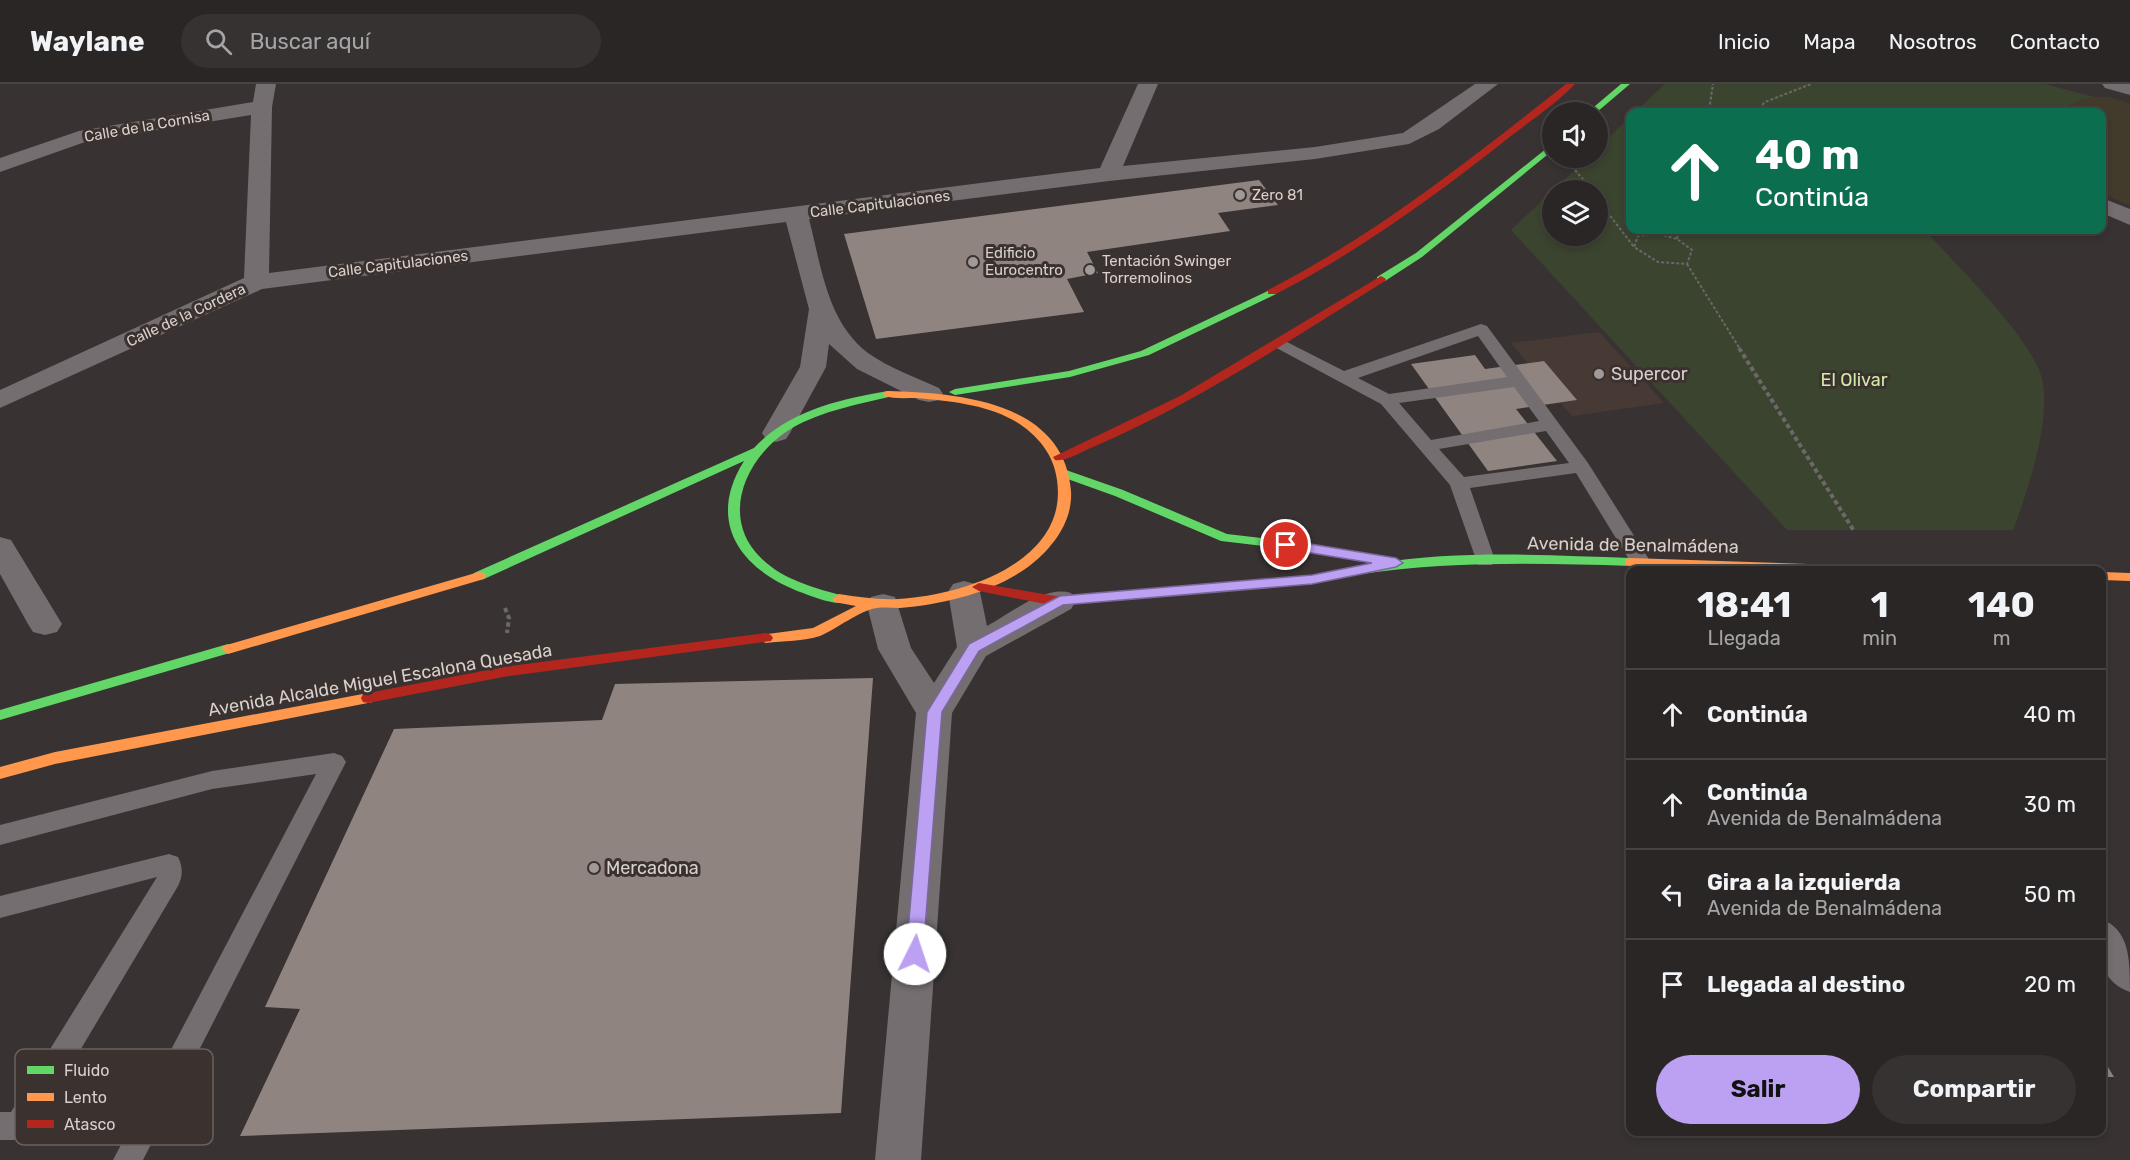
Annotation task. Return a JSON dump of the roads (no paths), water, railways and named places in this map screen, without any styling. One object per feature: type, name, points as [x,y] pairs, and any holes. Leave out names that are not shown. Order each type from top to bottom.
[{"type":"main road","points":[[0,715],[491,572],[755,451],[776,433],[809,415],[847,401],[888,394],[934,394],[1070,374],[1145,353],[1278,289],[1372,235],[1449,180],[1571,84]]},
{"type":"main road","points":[[1604,102],[1626,84]]},
{"type":"main road","points":[[1059,457],[1110,437],[1277,344],[1419,255],[1542,156]]},
{"type":"main road","points":[[755,451],[735,482],[731,515],[743,547],[772,575],[808,591],[877,604],[929,602],[972,590],[1022,566],[1052,537],[1066,506],[1066,474],[1059,457],[1040,433],[1012,415],[977,402],[934,394]]},
{"type":"main road","name":"Avenida de Benalmádena","points":[[1066,474],[1119,493],[1224,538],[1306,547],[1396,563]]},
{"type":"main road","name":"Avenida de Benalmádena","points":[[972,590],[1060,601],[1312,579],[1396,563],[1485,560],[1640,561],[1767,566]]},
{"type":"main road","points":[[2106,576],[2130,577]]},
{"type":"main road","name":"Avenida Alcalde Miguel Escalona Quesada","points":[[0,773],[55,758],[503,672],[816,632],[877,604]]},
{"type":"street","name":"Calle de la Cordera","points":[[0,400],[256,282],[262,107],[266,84]]},
{"type":"street","points":[[1109,174],[1148,84]]},
{"type":"street","name":"Calle Capitulaciones","points":[[256,282],[1109,174],[1315,153],[1409,138],[1432,125],[1488,84]]},
{"type":"street","points":[[2112,84],[2130,89]]},
{"type":"street","name":"Calle de la Cornisa","points":[[0,165],[80,137],[116,129],[262,107]]},
{"type":"street","points":[[2106,207],[2130,218]]},
{"type":"street","points":[[796,215],[821,310],[840,338],[858,358],[934,394]]},
{"type":"street","points":[[776,433],[813,367],[821,310]]},
{"type":"street","points":[[0,547],[45,624]]},
{"type":"street","points":[[972,590],[974,648]]},
{"type":"street","points":[[898,1160],[934,712],[974,648],[1060,601]]},
{"type":"street","points":[[877,604],[896,648],[934,712]]},
{"type":"street","points":[[2106,941],[2130,974]]},
{"type":"lane","points":[[1345,377],[1480,329],[1581,466],[1640,561]]},
{"type":"lane","points":[[1277,344],[1387,400],[1459,484],[1485,560]]},
{"type":"lane","points":[[1387,400],[1518,381]]},
{"type":"lane","points":[[1426,446],[1550,425]]},
{"type":"lane","points":[[1459,484],[1581,466]]},
{"type":"lane","points":[[0,836],[212,780],[334,762],[185,1049]]},
{"type":"lane","points":[[0,926],[8,905],[169,864],[169,879],[65,1049]]},
{"type":"lane","points":[[128,1160],[136,1145]]},
{"type":"place","name":"Zero 81","points":[[1240,195]]},
{"type":"place","name":"Edificio Eurocentro","points":[[973,262]]},
{"type":"place","name":"Tentación Swinger Torremolinos","points":[[1090,270]]},
{"type":"place","name":"Supercor","points":[[1599,374]]},
{"type":"place","name":"Mercadona","points":[[594,868]]},
{"type":"park label","name":"El Olivar","points":[[1854,380]]}]
